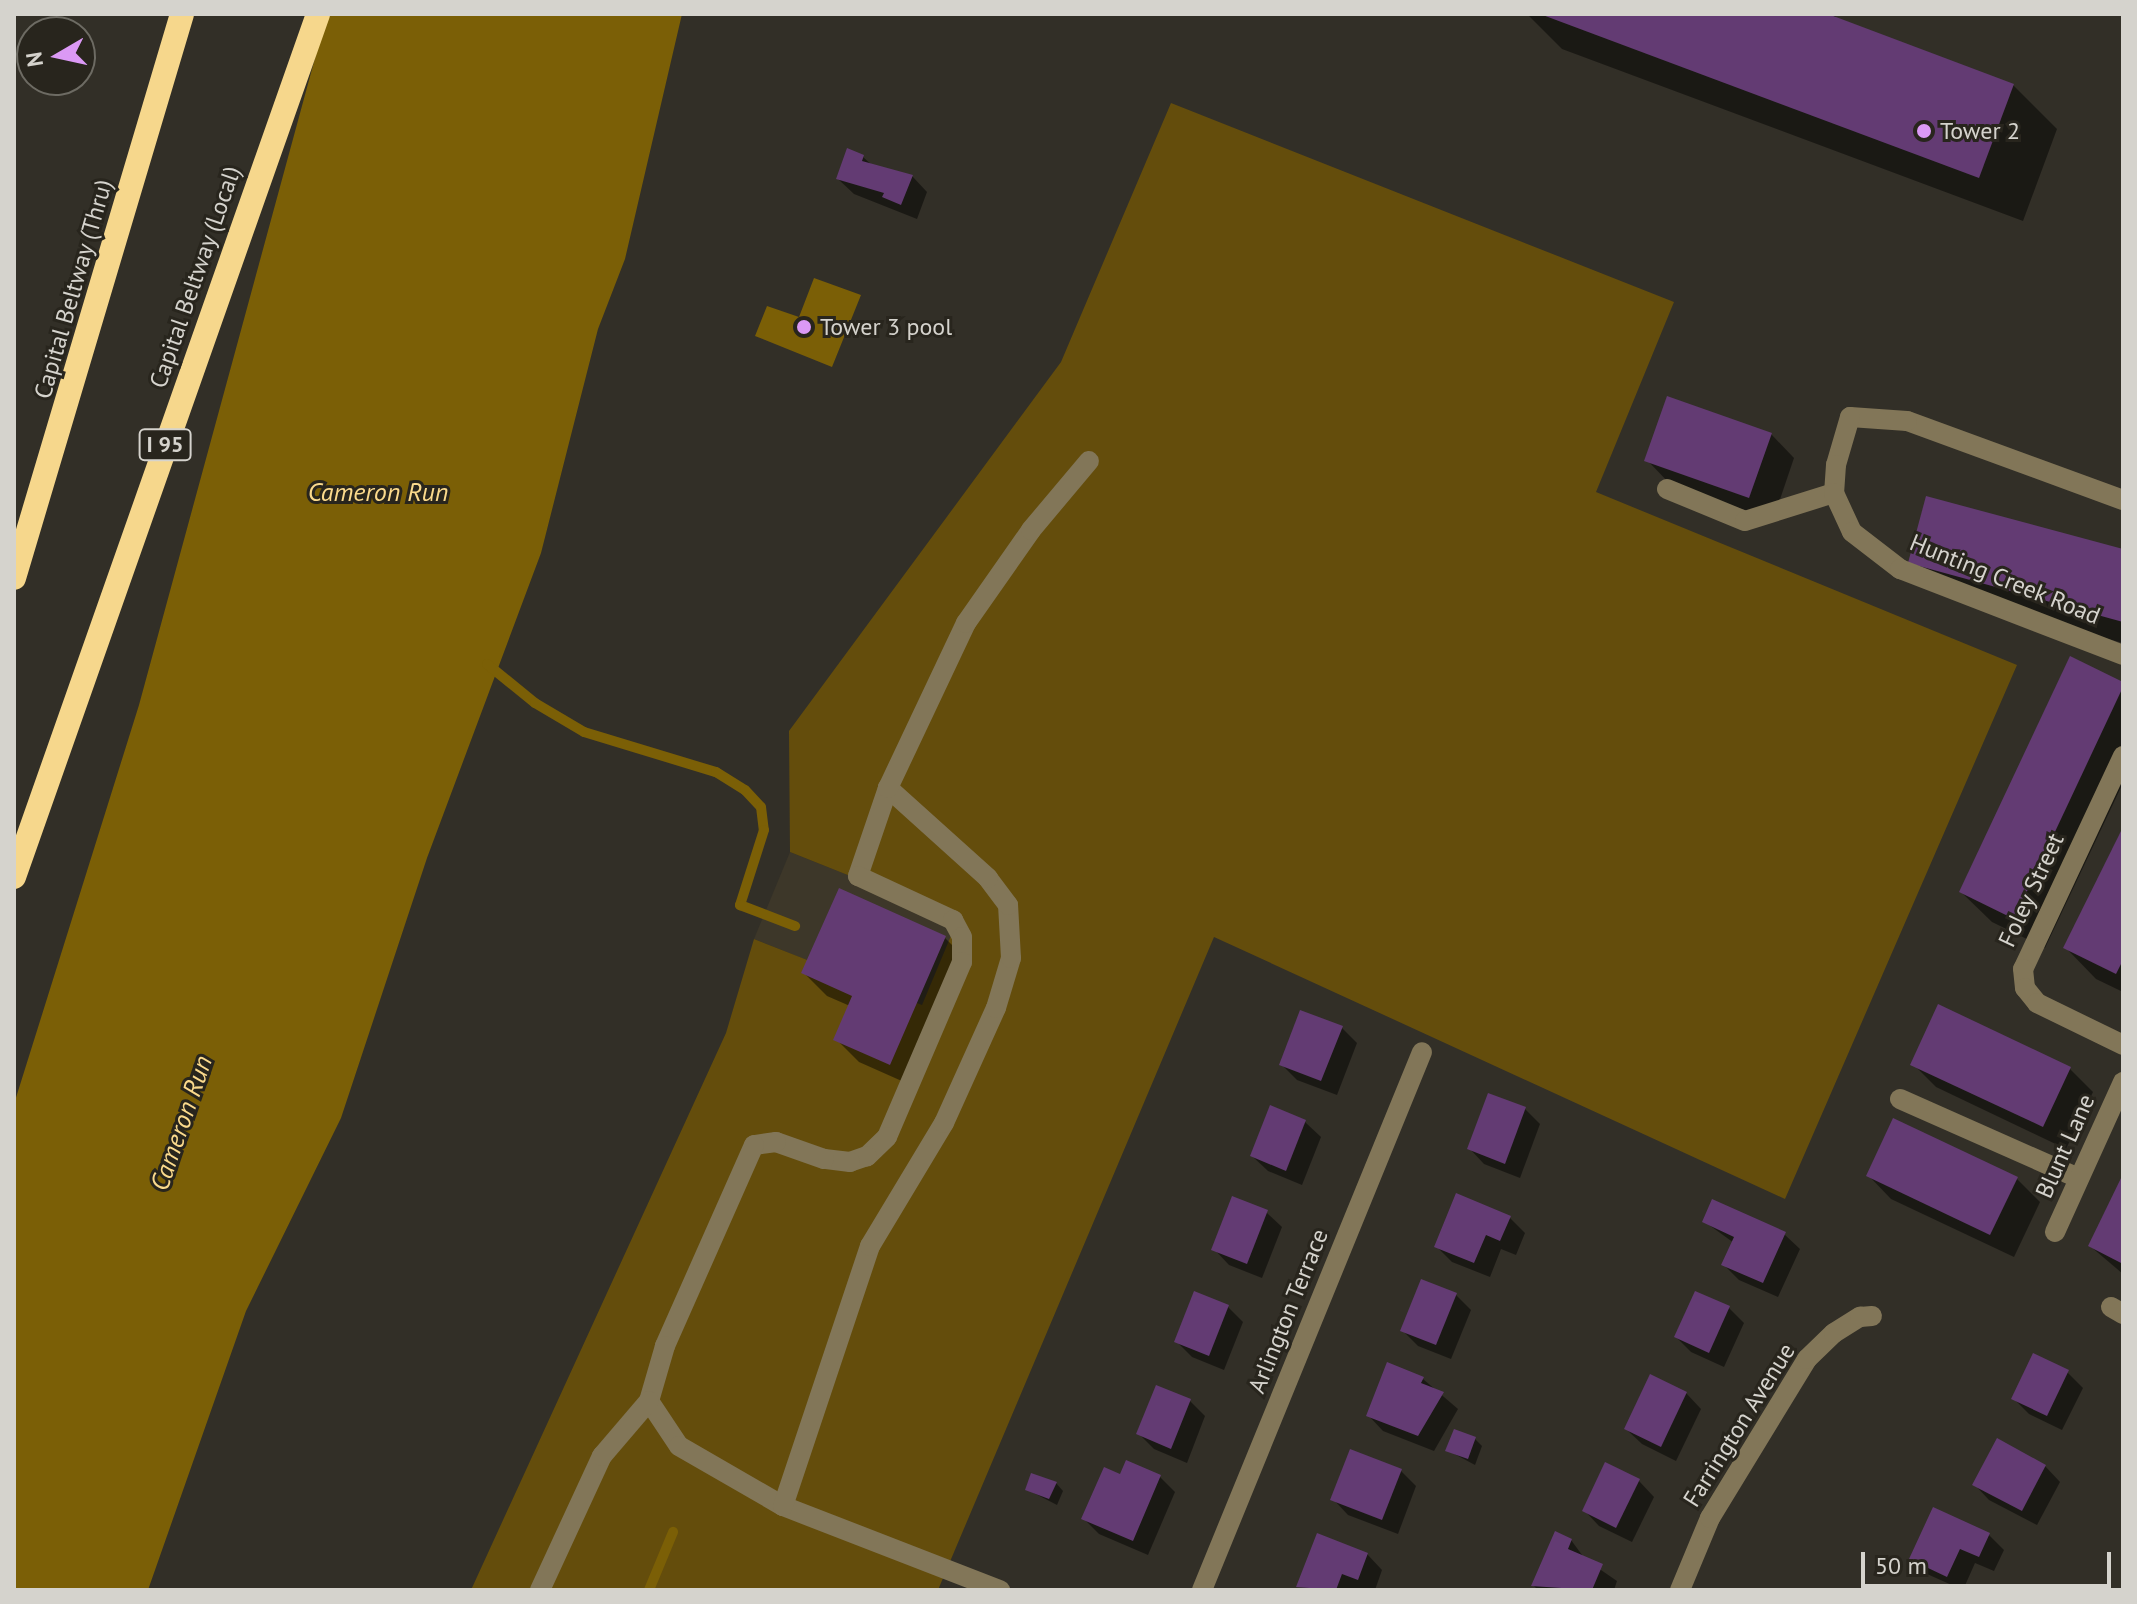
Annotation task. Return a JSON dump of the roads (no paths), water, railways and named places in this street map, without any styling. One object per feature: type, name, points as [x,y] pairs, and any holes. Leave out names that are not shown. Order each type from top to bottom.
[{"type":"highway","name":"Capital Beltway (Thru)","points":[[14,578],[182,14]]},
{"type":"highway","name":"Capital Beltway (Local)","points":[[14,877],[318,14]]},
{"type":"street","points":[[1667,489],[1745,521],[1834,493],[1836,465],[1850,417],[1907,421],[2123,500]]},
{"type":"street","points":[[540,1590],[602,1456],[649,1401],[671,1331],[754,1145],[776,1142],[824,1159],[850,1162],[867,1156],[887,1137],[962,962],[962,937],[953,920],[858,876],[888,788],[966,623],[1031,530],[1089,461]]},
{"type":"street","name":"Hunting Creek Road","points":[[1834,493],[1852,532],[1900,569],[2123,655]]},
{"type":"street","name":"Foley Street","points":[[2123,756],[2023,969],[2025,988],[2037,1003],[2123,1045]]},
{"type":"street","points":[[783,1506],[870,1246],[944,1123],[996,1008],[1011,958],[1008,905],[988,878],[888,788]]},
{"type":"street","name":"Arlington Terrace","points":[[1202,1590],[1422,1052]]},
{"type":"street","name":"Blunt Lane","points":[[2055,1232],[2123,1082]]},
{"type":"street","points":[[1900,1099],[2078,1178]]},
{"type":"street","name":"Farrington Avenue","points":[[1680,1590],[1710,1518],[1807,1359],[1834,1333],[1860,1317],[1872,1316]]},
{"type":"street","points":[[649,1401],[679,1446],[783,1506],[947,1574],[1000,1590]]},
{"type":"water","name":"Cameron Run","points":[[327,14],[682,14],[625,259],[598,329],[541,553],[427,858],[341,1118],[246,1311],[148,1590],[14,1590],[14,1104],[139,705]]},
{"type":"water","name":"Tower 3 pool","points":[[814,278],[861,295],[832,367],[755,336],[767,306],[799,317]]},
{"type":"waterway","points":[[487,664],[535,703],[584,732],[716,772],[745,790],[761,807],[764,830],[740,905],[795,926]]},
{"type":"waterway","points":[[649,1590],[673,1532]]},
{"type":"place","name":"Tower 2","points":[[1924,131]]},
{"type":"place","name":"Tower 3 pool","points":[[804,327]]}]
